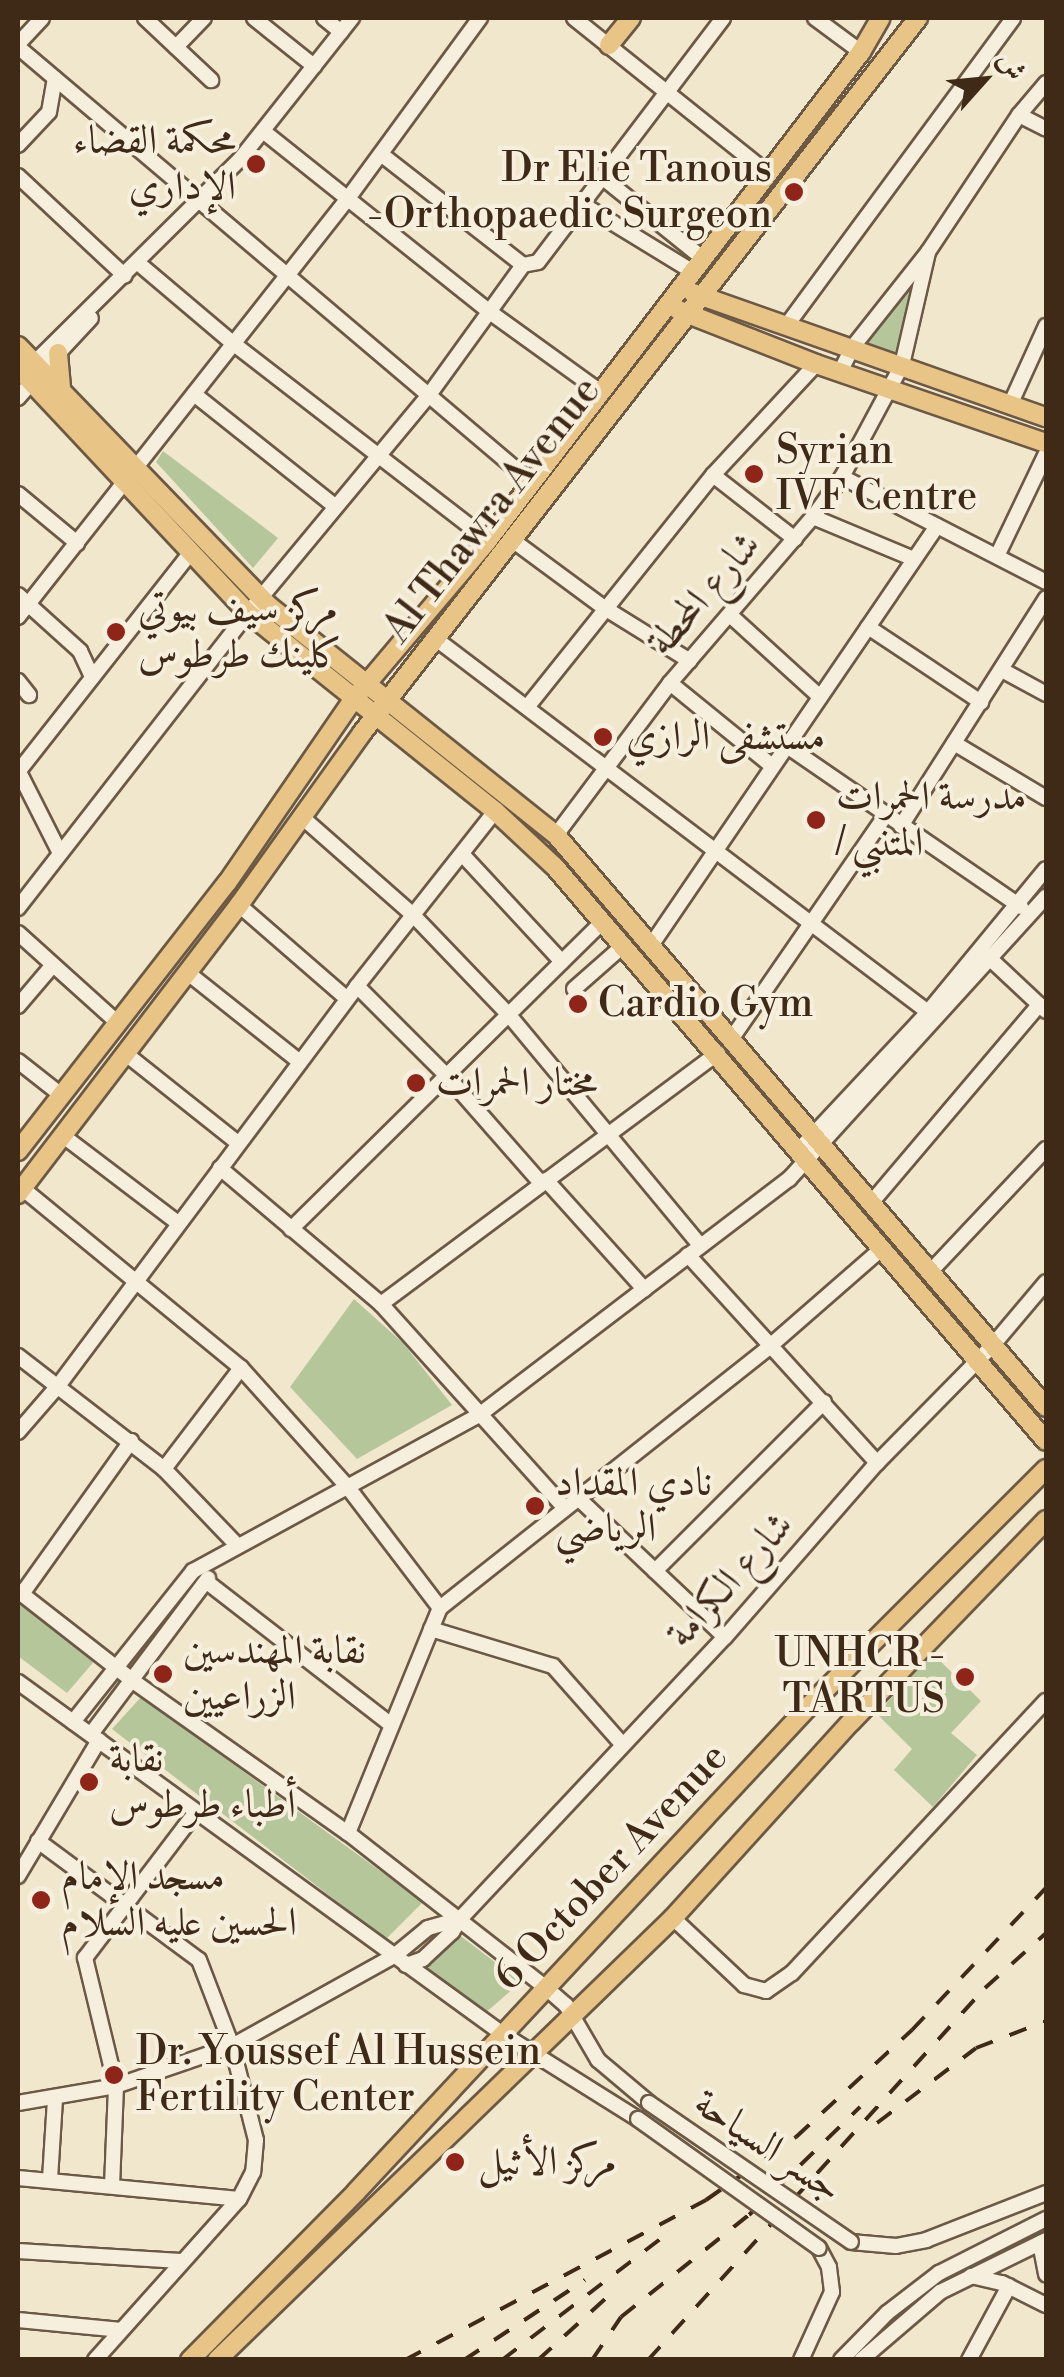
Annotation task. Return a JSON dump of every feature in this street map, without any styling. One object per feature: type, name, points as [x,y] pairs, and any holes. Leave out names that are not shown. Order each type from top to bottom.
[{"type":"main road","points":[[609,45],[631,18]]},
{"type":"main road","name":"Al Thawra Avenue","points":[[18,1152],[227,883],[353,700],[488,540],[598,390],[861,52],[882,18]]},
{"type":"main road","name":"Al Thawra Avenue","points":[[20,1191],[304,818],[374,717],[918,18]]},
{"type":"main road","points":[[678,287],[1046,418]]},
{"type":"main road","points":[[664,304],[816,364],[1046,442]]},
{"type":"main road","points":[[18,346],[27,373],[261,597],[556,834],[1046,1407]]},
{"type":"main road","points":[[58,353],[61,392]]},
{"type":"main road","points":[[27,373],[61,392],[191,552],[248,613],[495,811],[556,867],[1046,1441]]},
{"type":"main road","name":"6 October Avenue","points":[[190,2360],[504,2035],[810,1704],[1046,1468]]},
{"type":"main road","name":"6 October Avenue","points":[[217,2360],[673,1918],[851,1722],[1044,1524]]},
{"type":"street","points":[[42,18],[18,46],[530,481]]},
{"type":"street","points":[[145,18],[211,80]]},
{"type":"street","points":[[176,47],[204,18]]},
{"type":"street","points":[[254,18],[314,66]]},
{"type":"street","points":[[324,18],[341,32]]},
{"type":"street","points":[[18,398],[27,373],[200,201],[263,131],[352,18]]},
{"type":"street","points":[[18,617],[23,600],[77,543],[234,344],[349,197],[480,18]]},
{"type":"street","points":[[574,18],[766,172]]},
{"type":"street","points":[[18,908],[248,613],[429,395],[523,264],[538,262],[723,18]]},
{"type":"street","points":[[815,18],[861,52]]},
{"type":"street","points":[[788,326],[1012,18]]},
{"type":"street","points":[[18,145],[49,112],[55,79]]},
{"type":"street","points":[[840,372],[852,348],[928,252],[1019,115],[1046,83]]},
{"type":"street","points":[[1019,115],[1046,129]]},
{"type":"street","points":[[263,131],[488,310],[598,390]]},
{"type":"street","points":[[380,154],[523,264]]},
{"type":"street","points":[[18,176],[125,276]]},
{"type":"street","points":[[602,177],[696,263]]},
{"type":"street","points":[[582,204],[696,263]]},
{"type":"street","name":"شارع المحطة","points":[[556,834],[609,770],[670,683],[814,517],[842,477],[902,365],[928,252]]},
{"type":"street","points":[[138,263],[234,344],[488,540]]},
{"type":"street","points":[[27,373],[58,353],[125,276]]},
{"type":"street","points":[[1010,405],[1046,326]]},
{"type":"street","points":[[528,706],[603,607],[713,475],[816,364]]},
{"type":"street","points":[[194,394],[336,507]]},
{"type":"street","points":[[998,554],[1046,454]]},
{"type":"street","points":[[713,475],[795,539]]},
{"type":"street","points":[[842,477],[1046,582]]},
{"type":"street","points":[[18,494],[77,543]]},
{"type":"street","points":[[814,517],[914,559]]},
{"type":"street","points":[[652,944],[937,526]]},
{"type":"street","points":[[511,539],[603,607],[690,661]]},
{"type":"street","points":[[60,853],[18,771],[191,552]]},
{"type":"street","points":[[901,826],[1046,598]]},
{"type":"street","points":[[23,600],[80,651],[92,677]]},
{"type":"street","points":[[730,615],[820,697]]},
{"type":"street","points":[[868,626],[981,702]]},
{"type":"street","points":[[436,638],[928,1012]]},
{"type":"street","points":[[1002,670],[1046,694]]},
{"type":"street","points":[[18,682],[29,695]]},
{"type":"street","points":[[670,683],[772,766]]},
{"type":"street","points":[[954,743],[1046,798]]},
{"type":"street","points":[[787,746],[1032,916]]},
{"type":"street","points":[[18,1432],[58,1386],[347,999],[495,811]]},
{"type":"street","points":[[732,1038],[885,816]]},
{"type":"street","points":[[304,818],[414,916],[509,1016],[610,1132],[695,1251],[770,1346],[876,1463]]},
{"type":"street","points":[[462,854],[562,962]]},
{"type":"street","points":[[74,1722],[188,1576],[236,1545],[479,1415],[695,1251],[803,1157],[1046,869]]},
{"type":"street","points":[[818,1140],[1046,898]]},
{"type":"street","points":[[239,905],[347,999]]},
{"type":"street","points":[[292,1229],[602,922]]},
{"type":"street","points":[[18,932],[118,1023]]},
{"type":"street","points":[[574,990],[623,946]]},
{"type":"street","points":[[871,1202],[1043,1008],[979,948]]},
{"type":"street","points":[[18,1006],[52,966]]},
{"type":"street","points":[[188,972],[300,1062]]},
{"type":"street","points":[[357,986],[446,1075],[644,1289]]},
{"type":"street","points":[[381,1304],[718,1053]]},
{"type":"street","points":[[126,1054],[239,1144]]},
{"type":"street","points":[[18,1061],[61,1095]]},
{"type":"street","points":[[62,1135],[178,1223]]},
{"type":"street","points":[[930,1272],[1046,1149]]},
{"type":"street","points":[[220,1168],[381,1304],[565,1508]]},
{"type":"street","points":[[20,1191],[241,1368],[347,1486],[440,1608]]},
{"type":"street","points":[[348,1833],[440,1608],[770,1346],[880,1250]]},
{"type":"street","name":"شارع الكرامة","points":[[18,2103],[116,2086],[232,2046],[400,1961],[428,1954],[726,1637],[876,1463],[993,1345],[1046,1282]]},
{"type":"street","points":[[18,1356],[132,1441],[236,1545]]},
{"type":"street","points":[[164,1469],[241,1368]]},
{"type":"street","points":[[655,1571],[824,1402]]},
{"type":"street","points":[[20,1593],[132,1441]]},
{"type":"street","points":[[578,1498],[726,1637]]},
{"type":"street","points":[[18,1876],[95,1737],[207,1582],[212,1562]]},
{"type":"street","points":[[207,1582],[390,1723]]},
{"type":"street","name":"جسر السياحة","points":[[20,1593],[133,1681],[348,1833],[545,1987],[573,2016],[598,2060],[649,2103],[851,2242],[896,2246],[926,2240],[1046,2193]]},
{"type":"street","points":[[431,1629],[552,1666],[622,1744]]},
{"type":"street","name":"جسر السياحة","points":[[18,1682],[504,2035],[638,2118],[819,2248],[829,2267],[832,2292],[802,2360]]},
{"type":"street","points":[[673,1918],[744,1984],[766,1991],[792,1973],[1046,1700]]},
{"type":"street","points":[[112,2186],[116,2086],[86,1958],[196,1812]]},
{"type":"street","points":[[38,1841],[126,1902],[199,1960],[232,2046],[256,2140],[254,2172],[239,2199],[94,2360]]},
{"type":"street","points":[[50,2179],[55,2099]]},
{"type":"street","points":[[18,2178],[239,2199]]},
{"type":"street","points":[[841,2360],[887,2313],[939,2273],[1046,2220]]},
{"type":"street","points":[[862,2360],[914,2310],[970,2276],[1044,2242],[1046,2274]]},
{"type":"street","points":[[18,2250],[181,2261]]},
{"type":"street","points":[[970,2276],[1008,2286],[1046,2305]]},
{"type":"street","points":[[969,2360],[1008,2286]]},
{"type":"street","points":[[18,2320],[122,2330]]},
{"type":"green space","points":[[922,267],[901,356],[862,342]]},
{"type":"green space","points":[[163,451],[278,538],[253,568],[156,462]]},
{"type":"green space","points":[[354,1299],[403,1343],[452,1405],[357,1459],[290,1387]]},
{"type":"green space","points":[[18,1599],[97,1658],[67,1693],[18,1656]]},
{"type":"green space","points":[[932,1653],[981,1701],[951,1733],[977,1755],[933,1807],[894,1770],[912,1749],[877,1714]]},
{"type":"green space","points":[[141,1697],[423,1902],[386,1939],[112,1729]]},
{"type":"green space","points":[[458,1934],[521,1982],[484,2014],[425,1966]]},
{"type":"railway","points":[[405,2360],[706,2200],[796,2137],[912,2030],[1046,1888]]},
{"type":"railway","points":[[648,2360],[985,1988],[1046,1933]]},
{"type":"railway","points":[[877,2123],[976,2048],[1046,2021]]},
{"type":"railway","points":[[592,2360],[621,2317],[749,2215],[860,2107]]},
{"type":"railway","points":[[502,2360],[672,2230]]},
{"type":"railway","points":[[464,2360],[585,2280]]},
{"type":"railway","points":[[538,2360],[605,2299]]},
{"type":"place","name":"محكمة القضاء الإداري","points":[[256,164]]},
{"type":"place","name":"Dr Elie Tanous -Orthopaedic Surgeon","points":[[794,192]]},
{"type":"place","name":"Syrian IVF Centre","points":[[754,474]]},
{"type":"place","name":"مركز سيف بيوتي كلينك طرطوس","points":[[116,632]]},
{"type":"place","name":"مستشفى الرازي","points":[[603,737]]},
{"type":"place","name":"مدرسة الحمرات / المتنبي","points":[[816,820]]},
{"type":"place","name":"Cardio Gym","points":[[578,1004]]},
{"type":"place","name":"مختار الحمرات","points":[[416,1083]]},
{"type":"place","name":"نادي المقداد الرياضي","points":[[535,1506]]},
{"type":"place","name":"نقابة المهندسين الزراعيين","points":[[163,1674]]},
{"type":"place","name":"UNHCR - TARTUS","points":[[965,1677]]},
{"type":"place","name":"نقابة أطباء طرطوس","points":[[89,1782]]},
{"type":"place","name":"مسجد الإمام الحسين عليه السلام","points":[[41,1900]]},
{"type":"place","name":"Dr. Youssef Al Hussein Fertility Center","points":[[114,2075]]},
{"type":"place","name":"مركز الأثيل","points":[[455,2162]]}]
